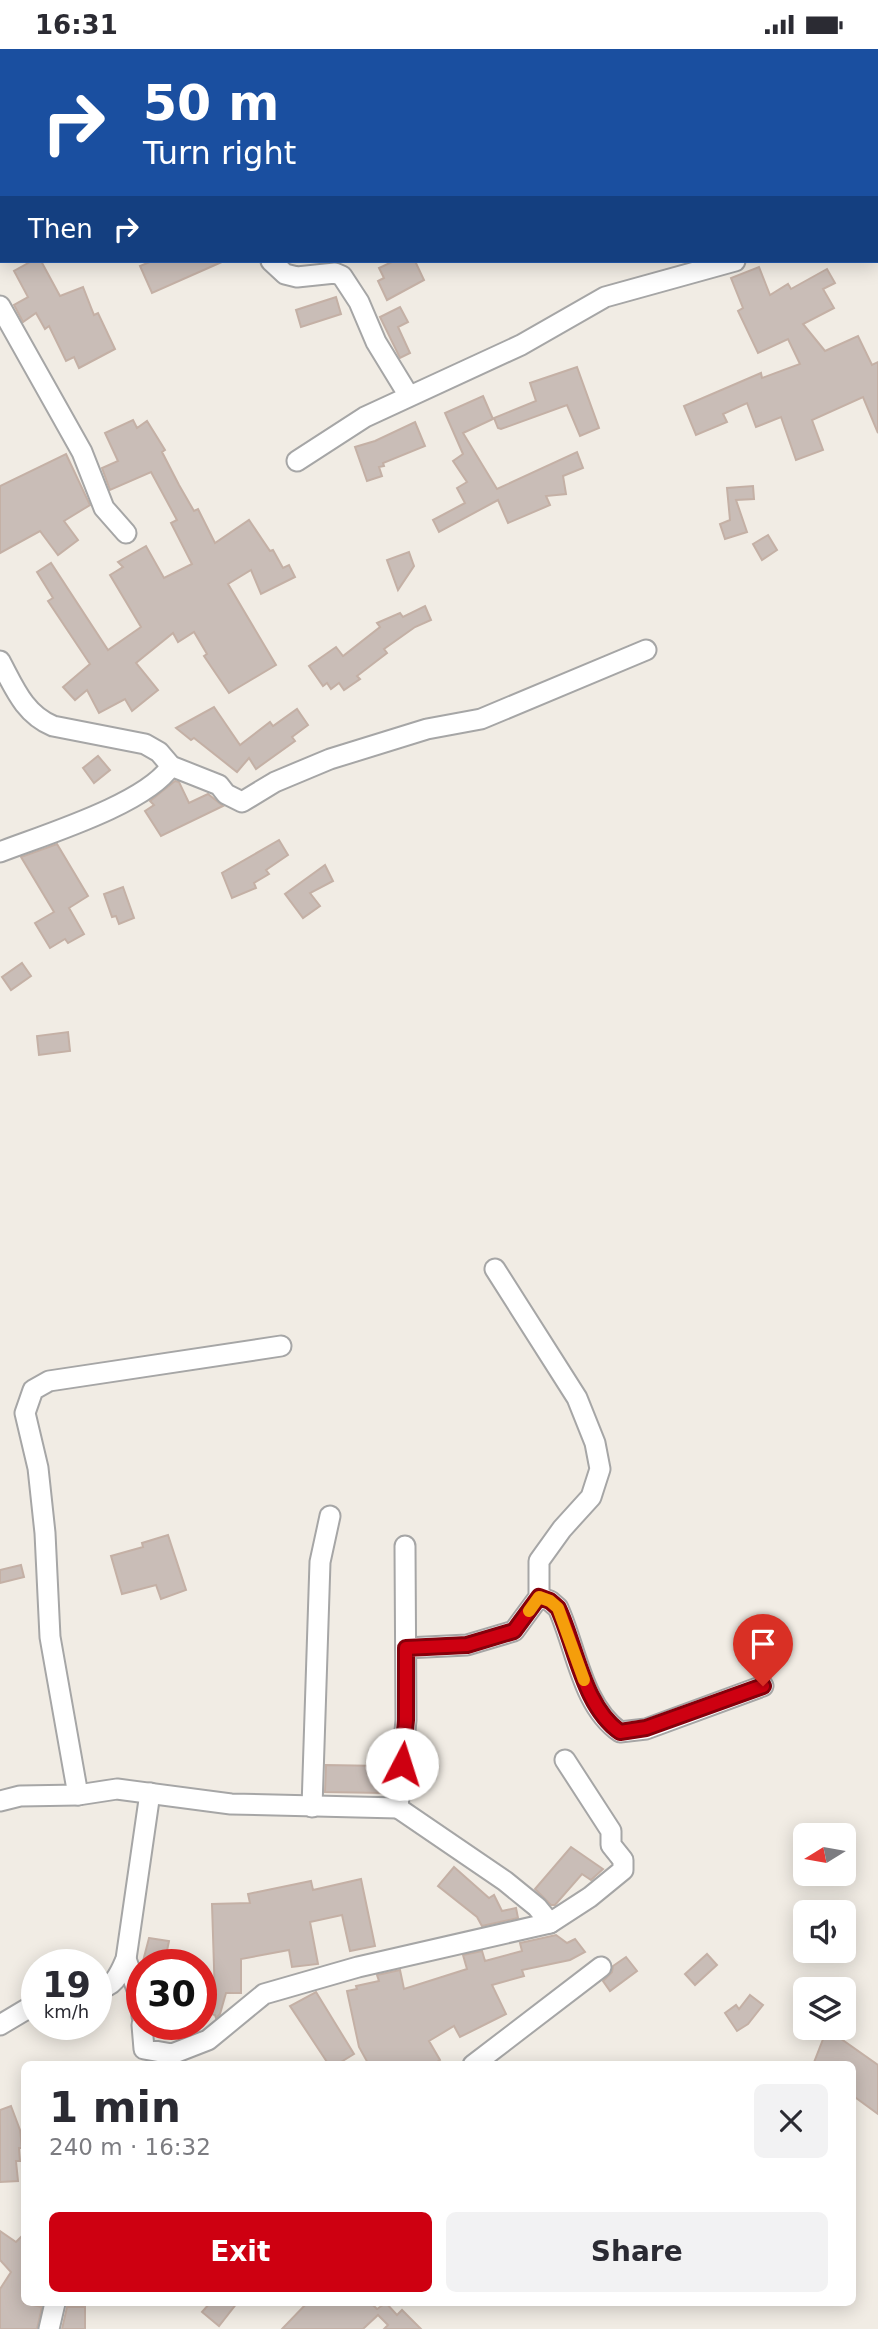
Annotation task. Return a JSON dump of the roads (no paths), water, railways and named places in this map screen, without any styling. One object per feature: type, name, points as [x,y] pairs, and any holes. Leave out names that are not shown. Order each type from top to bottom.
[{"type":"street","points":[[273,263],[285,274],[298,277],[335,273],[342,275],[359,302],[376,342],[409,396]]},
{"type":"street","points":[[297,461],[365,418],[521,345],[605,297],[703,265]]},
{"type":"street","points":[[0,306],[82,452],[104,508],[126,533]]},
{"type":"street","points":[[0,661],[22,703],[39,721],[145,744],[159,752],[172,766],[219,785],[226,794],[242,802],[275,782],[330,759],[427,729],[481,719],[646,650]]},
{"type":"street","points":[[0,852],[117,807],[165,775],[172,766]]},
{"type":"street","points":[[406,1648],[467,1645],[514,1631],[539,1597],[539,1561],[562,1529],[591,1497],[600,1469],[595,1443],[577,1398],[495,1269]]},
{"type":"street","points":[[78,1795],[50,1637],[45,1533],[38,1468],[25,1413],[33,1390],[49,1381],[281,1346]]},
{"type":"street","points":[[312,1807],[320,1562],[330,1516]]},
{"type":"street","points":[[398,1808],[406,1720],[405,1546]]},
{"type":"street","points":[[539,1597],[558,1608],[583,1679],[610,1725],[620,1732],[646,1728],[763,1686]]},
{"type":"street","points":[[217,2033],[264,1994],[358,1967],[550,1923],[590,1897],[623,1870],[623,1860],[611,1845],[611,1831],[565,1760]]},
{"type":"street","points":[[0,1801],[20,1796],[78,1795],[117,1790],[231,1804],[398,1808],[505,1881],[537,1906],[550,1923]]},
{"type":"street","points":[[127,1949],[150,1793]]},
{"type":"street","points":[[112,1982],[117,1979],[126,1959]]},
{"type":"street","points":[[478,2061],[601,1967]]},
{"type":"street","points":[[0,2025],[21,2013]]},
{"type":"street","points":[[143,2040],[144,2049],[172,2054],[208,2040]]},
{"type":"street","points":[[48,2329],[54,2306]]}]
